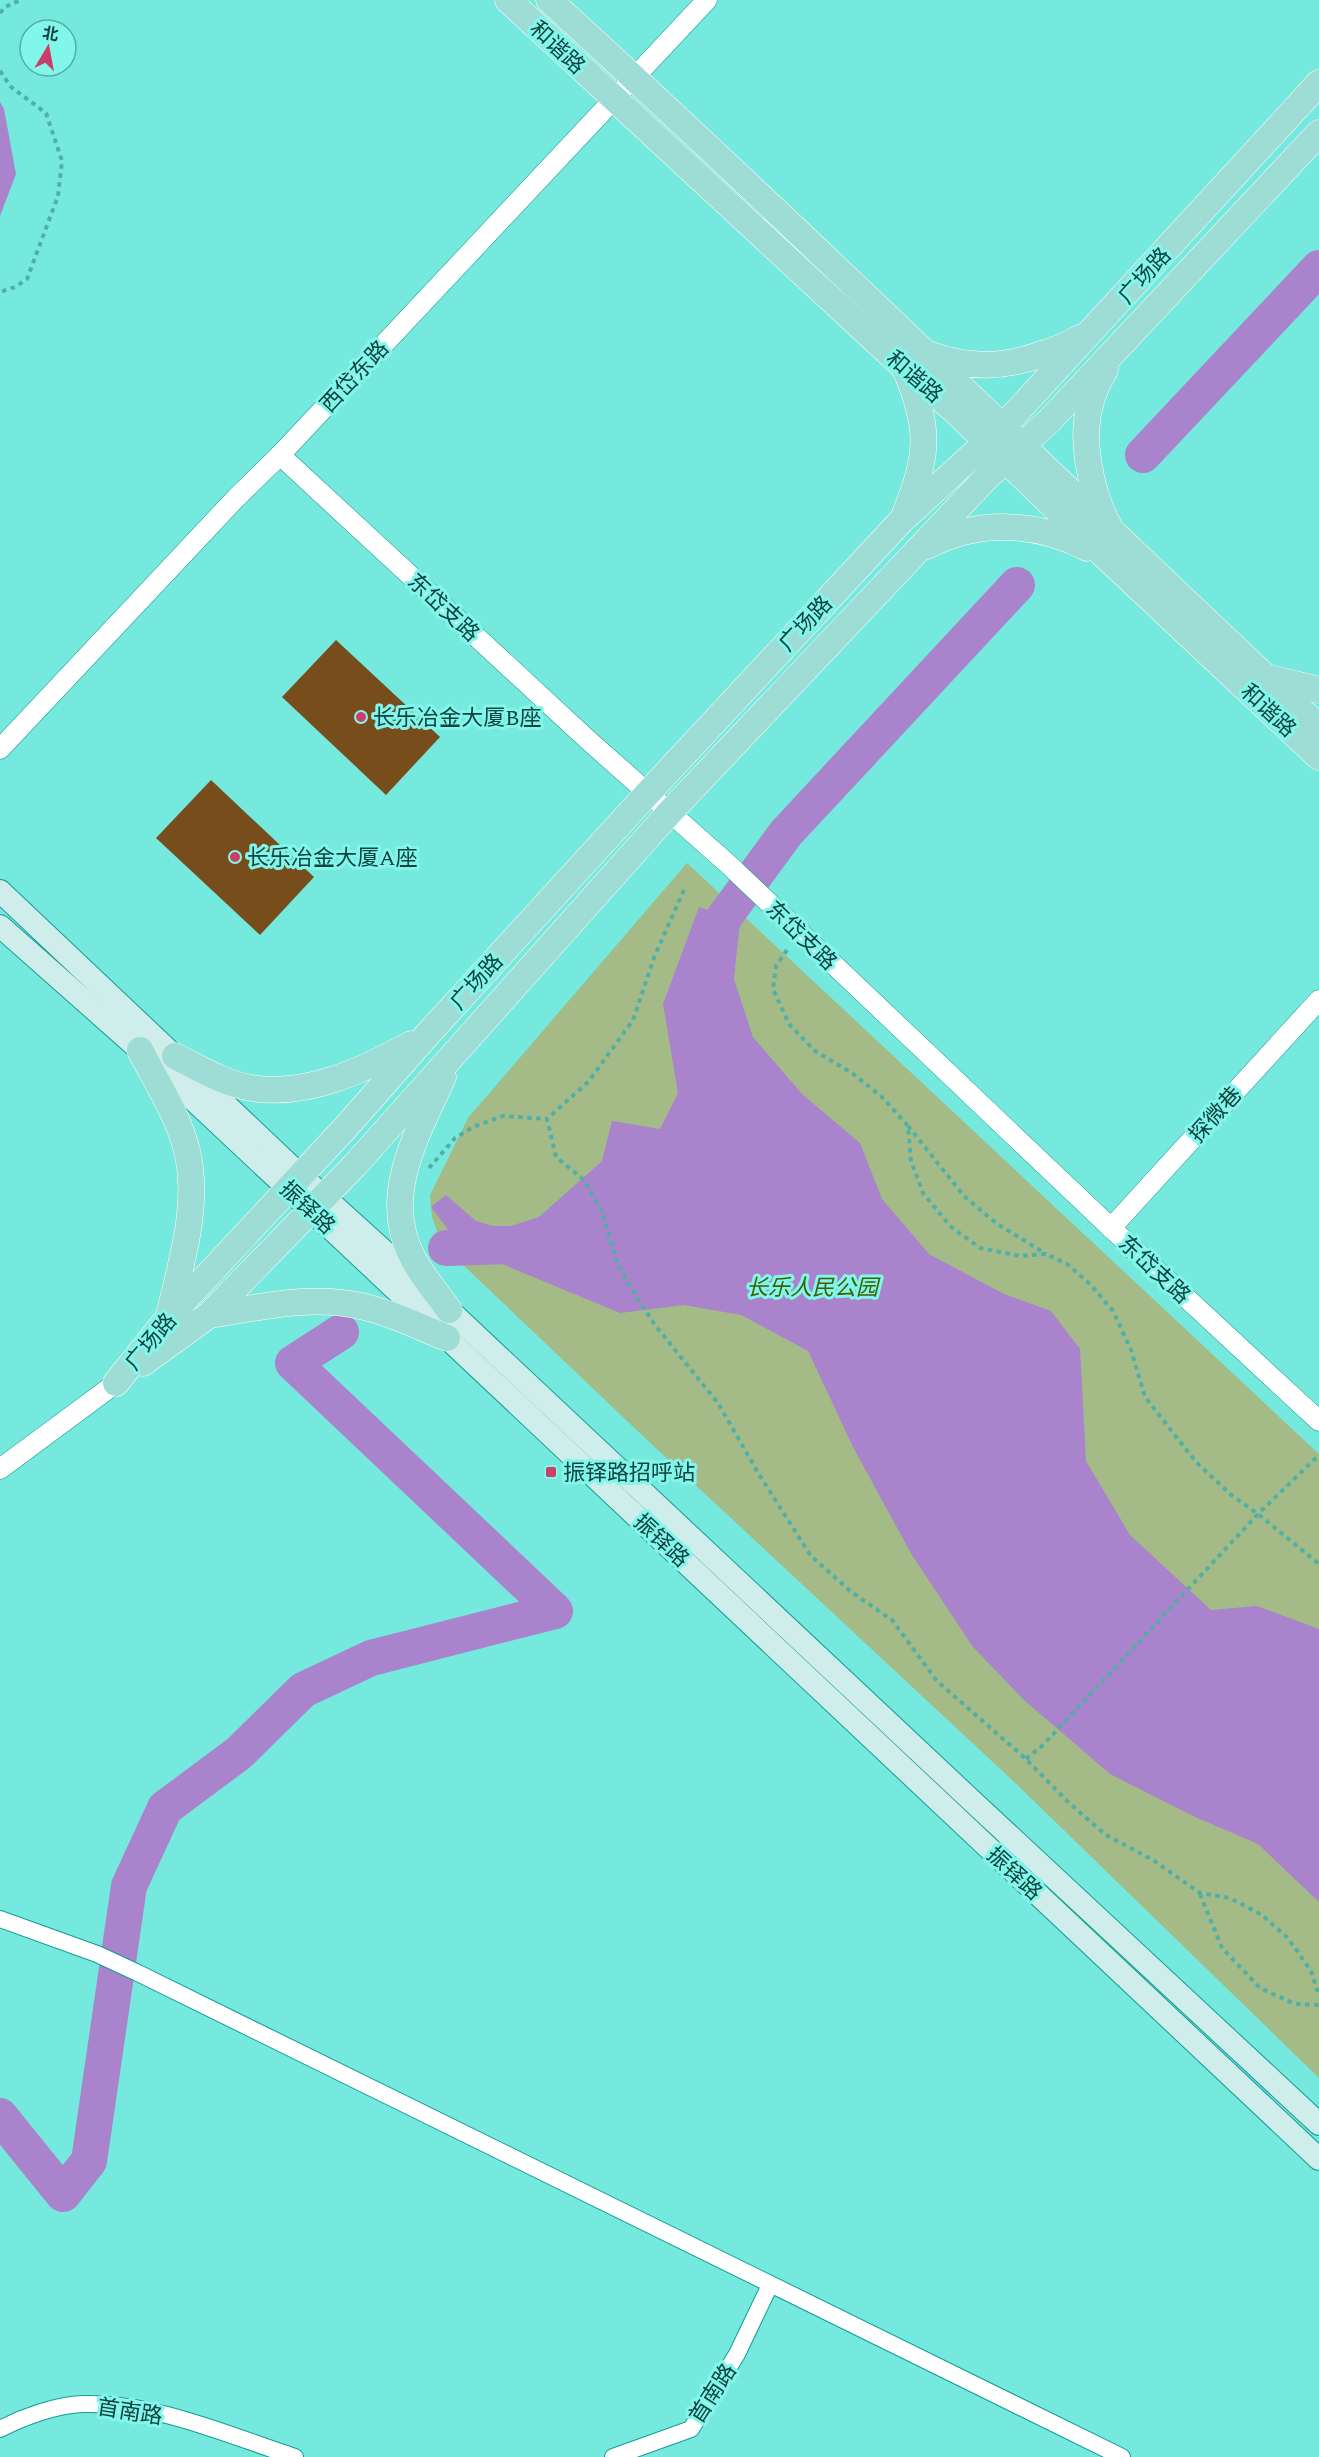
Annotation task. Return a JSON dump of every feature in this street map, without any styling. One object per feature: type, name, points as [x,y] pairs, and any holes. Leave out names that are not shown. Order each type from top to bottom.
[{"type":"main road","name":"和谐路","points":[[508,0],[613,98],[915,361],[1111,547],[1319,756]]},
{"type":"main road","name":"和谐路","points":[[549,0],[634,78],[915,361]]},
{"type":"main road","name":"广场路","points":[[116,1383],[209,1315],[317,1203],[670,812],[987,477],[1004,444],[1099,324],[1319,82]]},
{"type":"main road","name":"广场路","points":[[116,1383],[168,1318],[295,1183],[648,793],[902,520],[1004,444],[1049,421],[1319,133]]},
{"type":"main road","points":[[902,520],[920,474],[925,435],[915,361],[1002,365],[1024,361],[1073,342],[1099,324]]},
{"type":"main road","points":[[919,550],[940,539],[962,532],[1006,526],[1036,529],[1111,547],[1085,445],[1086,420],[1091,399],[1100,378],[1121,343]]},
{"type":"main road","name":"和谐路","points":[[1111,547],[1264,676],[1319,727]]},
{"type":"main road","points":[[1264,676],[1319,690]]},
{"type":"main road","name":"振铎路","points":[[0,891],[175,1056],[295,1183]]},
{"type":"main road","name":"振铎路","points":[[0,926],[317,1203],[449,1310],[1319,2124]]},
{"type":"main road","points":[[175,1056],[211,1074],[252,1088],[291,1088],[328,1081],[373,1065],[427,1035]]},
{"type":"main road","points":[[140,1050],[181,1132],[190,1172],[192,1202],[168,1318]]},
{"type":"main road","points":[[449,1310],[410,1253],[399,1217],[403,1177],[409,1158],[451,1057]]},
{"type":"main road","name":"振铎路","points":[[317,1203],[447,1338],[1319,2159]]},
{"type":"main road","points":[[209,1315],[292,1303],[335,1302],[382,1312],[447,1338]]},
{"type":"street","name":"西岱东路","points":[[0,749],[280,455],[706,0]]},
{"type":"street","name":"东岱支路","points":[[280,455],[728,864],[1111,1228],[1319,1421]]},
{"type":"street","name":"探微巷","points":[[1111,1228],[1319,1000]]},
{"type":"street","points":[[0,1469],[116,1383]]},
{"type":"street","points":[[0,1919],[97,1954],[138,1973],[1122,2457]]},
{"type":"street","name":"首南路","points":[[613,2457],[691,2429],[737,2354],[770,2285]]},
{"type":"street","name":"首南路","points":[[0,2429],[24,2416],[82,2404],[149,2409],[295,2457]]},
{"type":"path","points":[[0,13],[5,7],[21,0]]},
{"type":"path","points":[[0,71],[11,87],[46,113],[62,161],[62,170],[58,196],[27,279],[15,287],[0,292]]},
{"type":"path","points":[[425,1176],[455,1138],[473,1127],[503,1116],[548,1119],[588,1081],[633,1020],[655,955],[684,890]]},
{"type":"path","points":[[786,950],[776,966],[773,989],[789,1024],[815,1051],[852,1073],[882,1097],[964,1196],[996,1223],[1046,1254],[1068,1264],[1090,1284],[1113,1311],[1131,1350],[1145,1397],[1196,1462],[1230,1494],[1319,1564]]},
{"type":"path","points":[[548,1119],[556,1157],[584,1180],[602,1209],[617,1262],[629,1285],[655,1325],[718,1403],[760,1476],[812,1556],[850,1591],[892,1620],[937,1681],[1026,1759],[1069,1803],[1106,1835],[1153,1860],[1200,1893],[1230,1898],[1262,1915],[1288,1938],[1311,1971],[1319,1996]]},
{"type":"path","points":[[908,1126],[912,1161],[923,1193],[950,1226],[980,1248],[1022,1256],[1046,1254]]},
{"type":"path","points":[[1026,1759],[1043,1745],[1258,1514],[1319,1455]]},
{"type":"path","points":[[1200,1893],[1222,1948],[1260,1988],[1295,2004],[1319,2005]]},
{"type":"green space","name":"长乐人民公园","points":[[687,863],[1319,1454],[1319,2078],[1011,1779],[461,1263],[446,1248],[438,1234],[432,1217],[430,1195],[468,1118]]},
{"type":"shaded area","points":[[0,102],[4,109],[16,174],[0,216]]},
{"type":"shaded area","points":[[699,907],[740,921],[734,979],[753,1037],[803,1095],[860,1143],[882,1199],[929,1254],[1004,1294],[1051,1311],[1080,1349],[1086,1461],[1130,1535],[1211,1610],[1257,1606],[1319,1629],[1319,1902],[1258,1844],[1195,1817],[1110,1774],[1024,1700],[973,1647],[912,1555],[854,1449],[808,1351],[741,1315],[684,1305],[620,1313],[461,1247],[431,1207],[446,1195],[476,1221],[493,1226],[511,1226],[539,1217],[602,1161],[612,1121],[660,1129],[678,1093],[663,1004]]},
{"type":"building","name":"长乐冶金大厦B座","points":[[336,640],[440,737],[386,795],[282,697]]},
{"type":"building","name":"长乐冶金大厦A座","points":[[211,780],[314,877],[260,935],[156,838]]},
{"type":"waterway","points":[[1143,455],[1319,268]]},
{"type":"waterway","points":[[712,964],[723,919],[786,833],[1017,585]]},
{"type":"waterway","points":[[446,1248],[510,1246]]},
{"type":"waterway","points":[[0,2116],[63,2194],[89,2161],[129,1886],[165,1808],[239,1753],[303,1690],[371,1658],[555,1611],[293,1363],[341,1332]]},
{"type":"place","name":"长乐冶金大厦B座","points":[[361,717]]},
{"type":"place","name":"长乐冶金大厦A座","points":[[235,857]]},
{"type":"place","name":"振铎路招呼站","points":[[551,1472]]}]
